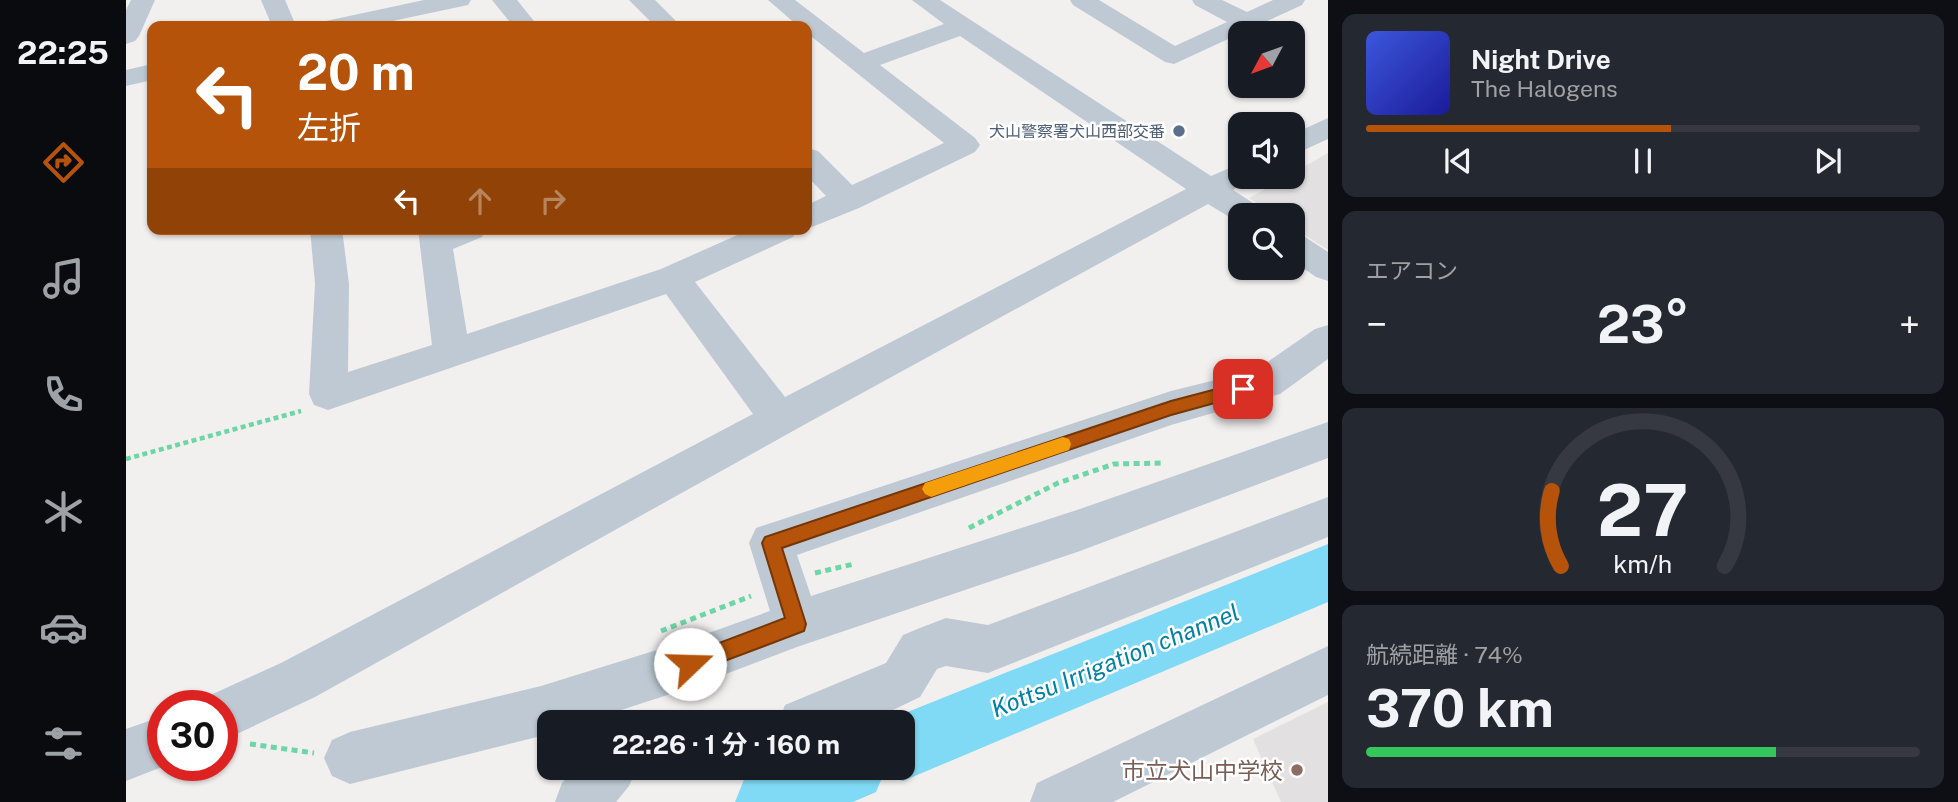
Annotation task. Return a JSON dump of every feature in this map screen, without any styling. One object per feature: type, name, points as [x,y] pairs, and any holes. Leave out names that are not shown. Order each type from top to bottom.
[{"type":"street","points":[[126,36],[143,0]]},
{"type":"street","points":[[273,0],[282,21]]},
{"type":"street","points":[[350,21],[368,15],[459,0]]},
{"type":"street","points":[[504,0],[522,21]]},
{"type":"street","points":[[641,0],[664,21]]},
{"type":"street","points":[[780,0],[807,21]]},
{"type":"street","points":[[924,0],[1225,182],[1240,203]]},
{"type":"street","points":[[1082,0],[1174,55],[1228,30]]},
{"type":"street","points":[[1204,0],[1244,21]]},
{"type":"street","points":[[1248,21],[1293,0]]},
{"type":"street","points":[[812,25],[965,145],[812,216]]},
{"type":"street","points":[[861,64],[963,26]]},
{"type":"street","points":[[126,78],[147,73]]},
{"type":"street","points":[[1305,139],[1328,127]]},
{"type":"street","points":[[812,163],[848,200]]},
{"type":"street","points":[[238,728],[298,680],[779,419],[1225,182]]},
{"type":"street","points":[[327,235],[332,284],[328,394],[673,278],[769,235]]},
{"type":"street","points":[[435,236],[452,354]]},
{"type":"street","points":[[1305,253],[1328,268]]},
{"type":"street","points":[[673,278],[779,419]]},
{"type":"street","points":[[797,624],[771,543],[1171,408],[1267,383],[1328,339]]},
{"type":"street","points":[[349,758],[541,711],[690,664],[797,624],[1080,530],[1328,440]]},
{"type":"street","points":[[836,710],[903,680],[920,652],[946,642],[988,649],[1328,517]]},
{"type":"street","points":[[1056,802],[1328,670]]},
{"type":"street","points":[[126,755],[147,747]]},
{"type":"street","points":[[581,802],[600,780]]},
{"type":"path","points":[[126,459],[321,405],[328,394]]},
{"type":"path","points":[[238,731],[349,758]]},
{"type":"shaded area","points":[[1328,153],[1328,250],[1305,235],[1305,203],[1257,203],[1249,198],[1265,189],[1305,189],[1305,166]]},
{"type":"shaded area","name":"市立犬山中学校","points":[[1328,702],[1328,802],[1281,802],[1253,739]]},
{"type":"waterway","name":"Kottsu Irrigation channel","points":[[915,742],[1328,573]]},
{"type":"waterway","name":"Kottsu Irrigation channel","points":[[770,802],[823,780]]},
{"type":"slow traffic","points":[[931,489],[1063,444]]},
{"type":"place","name":"犬山警察署犬山西部交番","points":[[1179,131]]},
{"type":"place","name":"市立犬山中学校","points":[[1297,770]]},
{"type":"route","points":[[690,664],[797,624],[771,543],[1171,408],[1243,389]]}]
